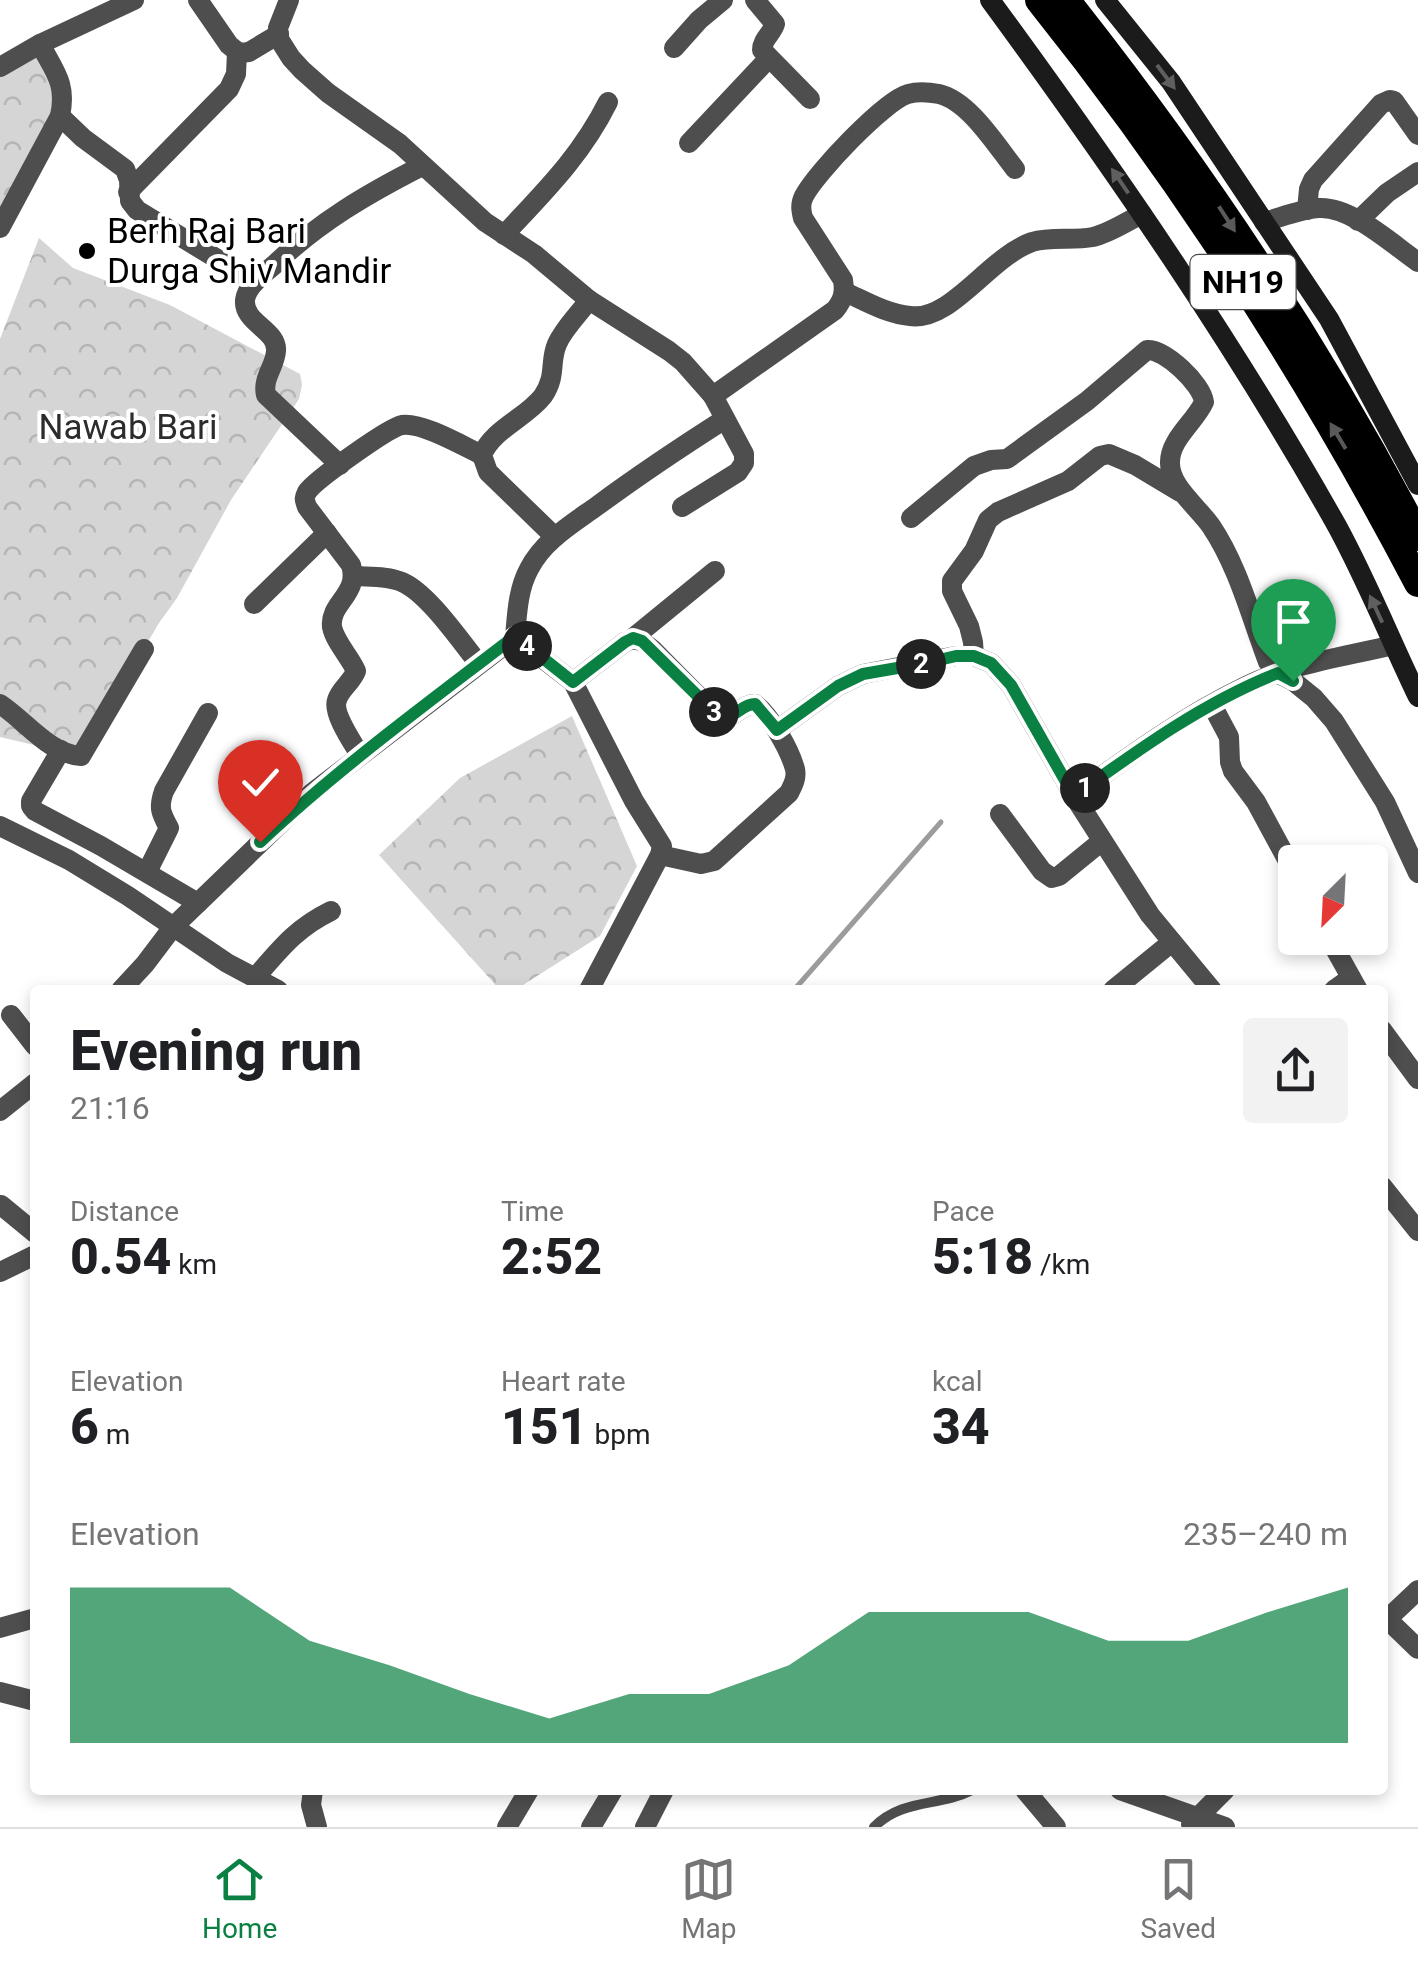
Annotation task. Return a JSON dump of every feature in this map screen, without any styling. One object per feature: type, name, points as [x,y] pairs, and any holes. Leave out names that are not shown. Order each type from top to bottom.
[{"type":"highway","name":"NH19","points":[[1039,0],[1139,132],[1256,302],[1365,482],[1418,583]]},
{"type":"highway","name":"NH19","points":[[1066,0],[1161,125],[1263,273],[1346,406],[1418,536]]},
{"type":"main road","points":[[990,0],[1089,135],[1233,351],[1338,529],[1418,697]]},
{"type":"main road","points":[[1106,0],[1171,82],[1329,320],[1418,485]]},
{"type":"street","points":[[0,67],[134,0]]},
{"type":"street","points":[[198,0],[236,52],[249,52],[279,34]]},
{"type":"street","points":[[288,0],[279,34],[290,58],[302,70],[400,144],[471,211],[534,254],[589,300],[683,362],[713,396],[744,454],[744,463],[738,472],[682,506]]},
{"type":"street","points":[[674,48],[723,0]]},
{"type":"street","points":[[755,0],[776,24],[762,50],[810,99]]},
{"type":"street","points":[[0,228],[60,116],[64,97],[61,84],[40,44]]},
{"type":"street","points":[[128,192],[229,89],[236,74],[236,52]]},
{"type":"street","points":[[689,143],[768,59]]},
{"type":"street","points":[[713,396],[842,302],[843,280],[803,218],[800,206],[812,184],[889,104],[906,94],[943,95],[960,104],[1014,169]]},
{"type":"street","points":[[1307,210],[1308,189],[1314,180],[1382,104],[1394,101],[1418,135]]},
{"type":"street","points":[[504,235],[571,163],[608,102]]},
{"type":"street","points":[[60,116],[125,169],[130,180],[130,201],[137,210],[256,282]]},
{"type":"street","points":[[340,464],[266,395],[265,382],[277,346],[246,307],[249,290],[316,227],[422,166]]},
{"type":"street","points":[[1358,221],[1387,193],[1418,172]]},
{"type":"street","points":[[1264,222],[1307,210],[1336,209],[1418,262]]},
{"type":"street","points":[[845,292],[890,311],[926,316],[947,307],[1010,252],[1055,238],[1097,236],[1142,214]]},
{"type":"street","points":[[554,537],[488,472],[482,455],[493,438],[530,411],[544,394],[554,372],[558,343],[589,300]]},
{"type":"street","points":[[911,518],[974,466],[1007,459],[1088,401],[1147,350],[1161,352],[1203,392],[1201,410],[1171,453],[1169,465],[1174,480],[1212,528],[1235,571],[1268,662],[1314,698],[1334,721],[1385,802],[1418,873]]},
{"type":"street","points":[[125,985],[173,927],[312,793],[515,636],[527,571],[554,537],[649,467],[725,419]]},
{"type":"street","points":[[360,755],[336,705],[356,671],[332,623],[354,576],[351,565],[304,500],[312,487],[340,464],[389,429],[406,424],[482,455]]},
{"type":"street","points":[[974,656],[974,642],[952,591],[952,582],[974,551],[988,520],[998,512],[1068,481],[1100,456],[1109,454],[1186,496]]},
{"type":"street","points":[[254,604],[327,533]]},
{"type":"street","points":[[573,682],[715,571]]},
{"type":"street","points":[[354,576],[400,581],[413,588],[479,664]]},
{"type":"street","points":[[515,636],[573,682],[634,801],[662,846],[592,985]]},
{"type":"street","points":[[633,638],[652,649],[716,714],[730,716],[755,704],[777,730],[796,772],[789,793],[714,861],[701,864],[660,854]]},
{"type":"street","points":[[1074,796],[1138,750],[1244,686],[1278,673],[1393,645]]},
{"type":"street","points":[[0,704],[61,750],[81,756],[144,649]]},
{"type":"street","points":[[777,730],[838,686],[863,674],[956,656],[974,656],[991,663],[1011,685],[1074,796],[1150,915],[1208,985]]},
{"type":"street","points":[[1212,705],[1229,737],[1233,770],[1279,845]]},
{"type":"street","points":[[147,872],[168,828],[159,804],[208,712]]},
{"type":"street","points":[[61,750],[34,794],[30,806],[34,811],[198,903]]},
{"type":"street","points":[[1000,814],[1042,872],[1052,878],[1102,840]]},
{"type":"street","points":[[0,826],[84,869],[227,963],[268,985]]},
{"type":"street","points":[[255,978],[294,935],[331,911]]},
{"type":"street","points":[[1118,985],[1172,942]]},
{"type":"street","points":[[1336,955],[1348,985]]},
{"type":"street","points":[[11,1015],[30,1040]]},
{"type":"street","points":[[1388,1038],[1418,1080]]},
{"type":"street","points":[[0,1111],[30,1087]]},
{"type":"street","points":[[1388,1194],[1418,1231]]},
{"type":"street","points":[[1,1205],[30,1229]]},
{"type":"street","points":[[0,1272],[30,1257]]},
{"type":"street","points":[[1388,1618],[1418,1590]]},
{"type":"street","points":[[0,1628],[30,1619]]},
{"type":"street","points":[[1388,1624],[1418,1649]]},
{"type":"street","points":[[0,1692],[30,1699]]},
{"type":"street","points":[[312,1795],[311,1805],[318,1827]]},
{"type":"street","points":[[508,1827],[526,1795]]},
{"type":"street","points":[[591,1827],[610,1795]]},
{"type":"street","points":[[645,1827],[661,1795]]},
{"type":"street","points":[[1028,1795],[1056,1827]]},
{"type":"street","points":[[1132,1795],[1194,1822],[1225,1827]]},
{"type":"street","points":[[1194,1822],[1220,1795]]},
{"type":"lane","points":[[874,1827],[908,1806],[962,1795]]},
{"type":"green space","points":[[40,44],[64,97],[0,233],[0,62]]},
{"type":"green space","name":"Nawab Bari","points":[[39,238],[73,268],[170,305],[300,374],[302,385],[299,399],[231,500],[81,756],[0,737],[0,339]]},
{"type":"green space","points":[[572,716],[637,866],[600,936],[523,985],[496,985],[379,855],[460,778]]},
{"type":"waterway","points":[[798,985],[941,822]]},
{"type":"place","name":"Berh Raj Bari Durga Shiv Mandir","points":[[87,251]]},
{"type":"route","points":[[260,842],[312,793],[515,636],[573,682],[625,642],[633,638],[642,641],[716,714],[730,716],[755,704],[777,730],[838,686],[863,674],[974,656],[991,663],[1011,685],[1074,796],[1138,750],[1244,686],[1278,673],[1293,681]]}]
